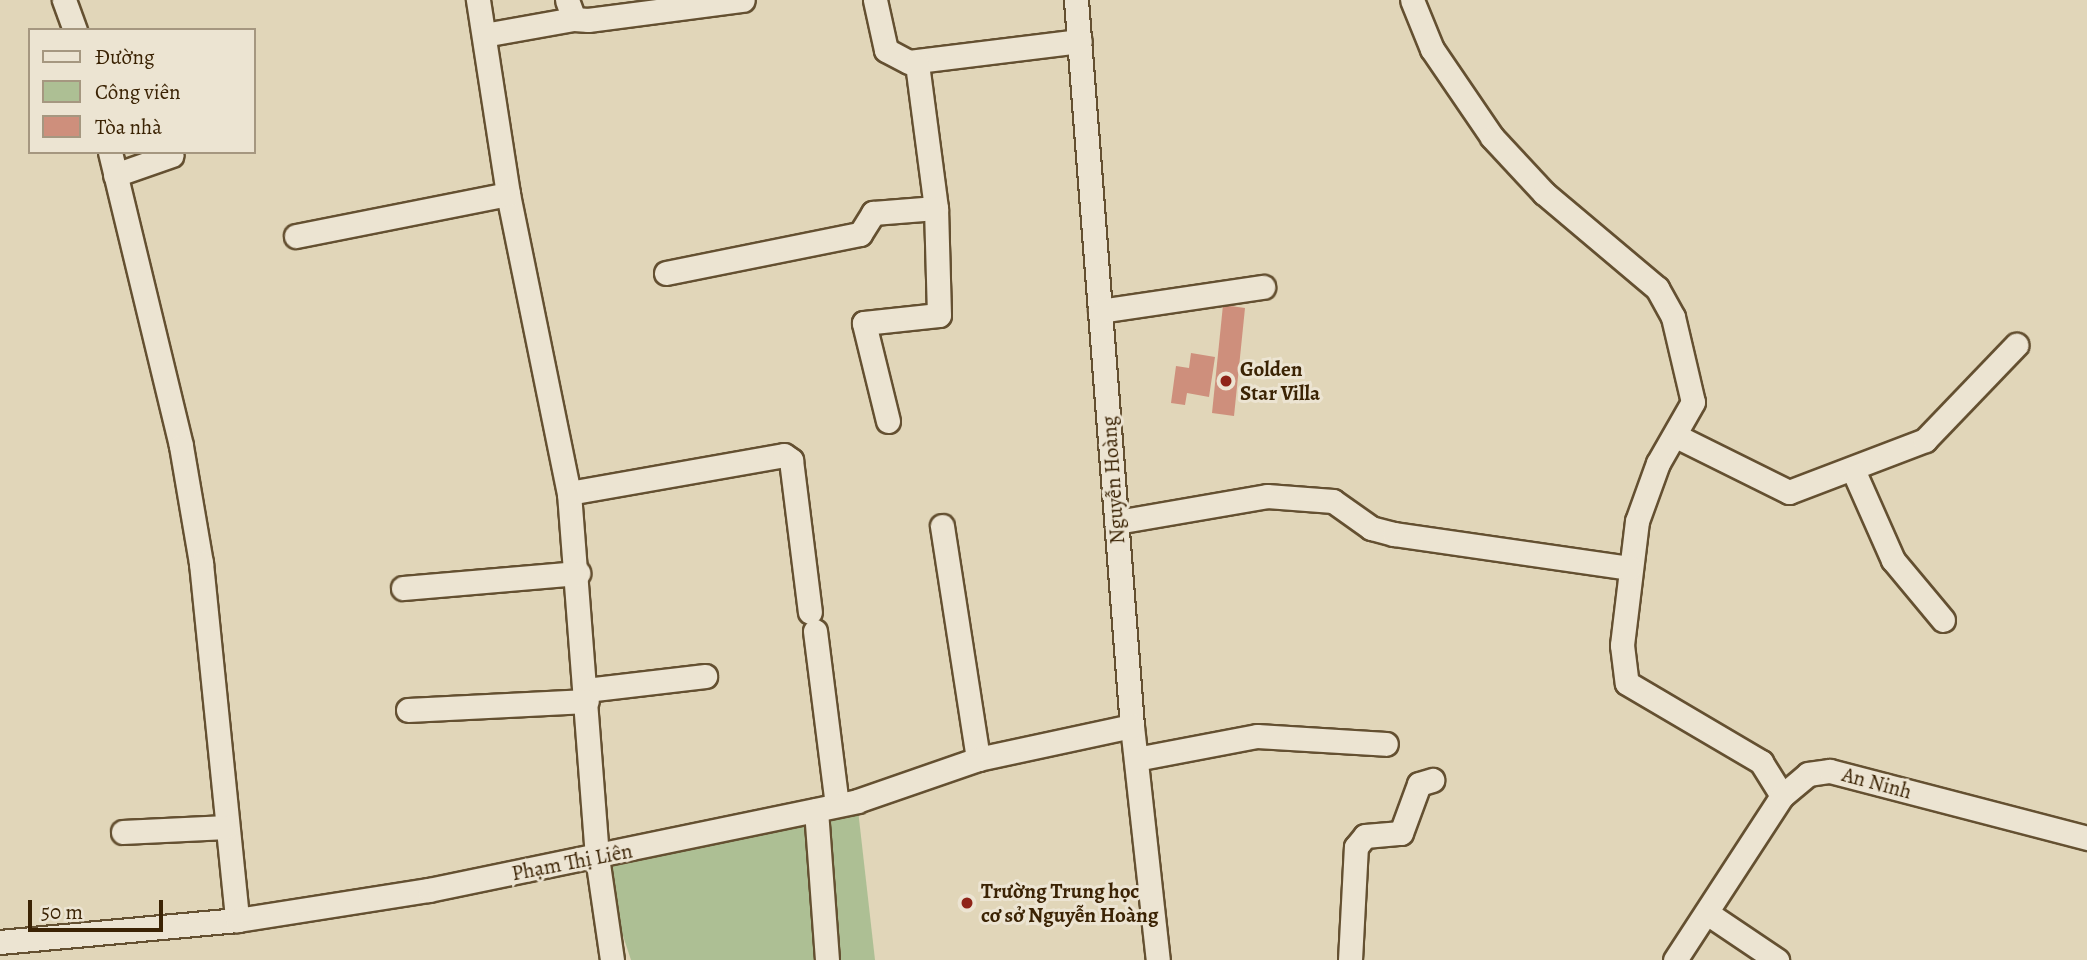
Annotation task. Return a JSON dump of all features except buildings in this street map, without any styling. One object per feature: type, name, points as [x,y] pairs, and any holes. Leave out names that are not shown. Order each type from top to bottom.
[{"type":"street","points":[[65,0],[74,28]]},
{"type":"street","points":[[478,0],[508,194],[569,493],[578,573],[597,857],[612,960]]},
{"type":"street","points":[[484,35],[570,10],[743,0]]},
{"type":"street","points":[[875,0],[887,50],[917,64],[1080,41]]},
{"type":"street","name":"Nguyễn Hoàng","points":[[1076,0],[1132,726],[1158,960]]},
{"type":"street","points":[[1412,0],[1432,49],[1492,137],[1545,193],[1657,288],[1677,327],[1691,380],[1693,402],[1676,436],[1658,463],[1637,521],[1622,645],[1627,683],[1761,762],[1783,796]]},
{"type":"street","points":[[888,421],[864,323],[939,315],[936,208],[917,64]]},
{"type":"street","points":[[110,154],[181,446],[201,563],[237,920]]},
{"type":"street","points":[[115,175],[172,155]]},
{"type":"street","points":[[296,236],[508,194]]},
{"type":"street","points":[[666,273],[860,234],[873,213],[936,208]]},
{"type":"street","points":[[1100,311],[1263,287]]},
{"type":"street","points":[[1676,436],[1781,492],[1854,472],[1925,440],[2016,345]]},
{"type":"street","points":[[569,493],[784,455],[791,460],[813,622],[826,808],[825,960]]},
{"type":"street","points":[[1854,472],[1893,561],[1942,620]]},
{"type":"street","points":[[1117,522],[1267,496],[1333,501],[1371,528],[1394,534],[1630,568]]},
{"type":"street","points":[[942,526],[978,759]]},
{"type":"street","points":[[402,588],[578,573]]},
{"type":"street","points":[[408,710],[587,696],[705,676]]},
{"type":"street","name":"Phạm Thị Liên","points":[[0,942],[237,920],[597,857],[826,808],[978,759],[1132,726]]},
{"type":"street","points":[[1136,759],[1257,736],[1386,744]]},
{"type":"street","name":"An Ninh","points":[[1675,960],[1710,915],[1783,796],[1808,774],[1830,771],[2087,838]]},
{"type":"street","points":[[1350,960],[1356,847],[1365,836],[1401,833],[1419,784],[1432,780]]},
{"type":"street","points":[[123,832],[226,827]]},
{"type":"street","points":[[1710,915],[1777,960]]},
{"type":"green space","points":[[857,801],[875,960],[631,960],[597,857]]},
{"type":"place","name":"Golden Star Villa","points":[[1226,381]]},
{"type":"place","name":"Trường Trung học cơ sở Nguyễn Hoàng","points":[[967,903]]}]
